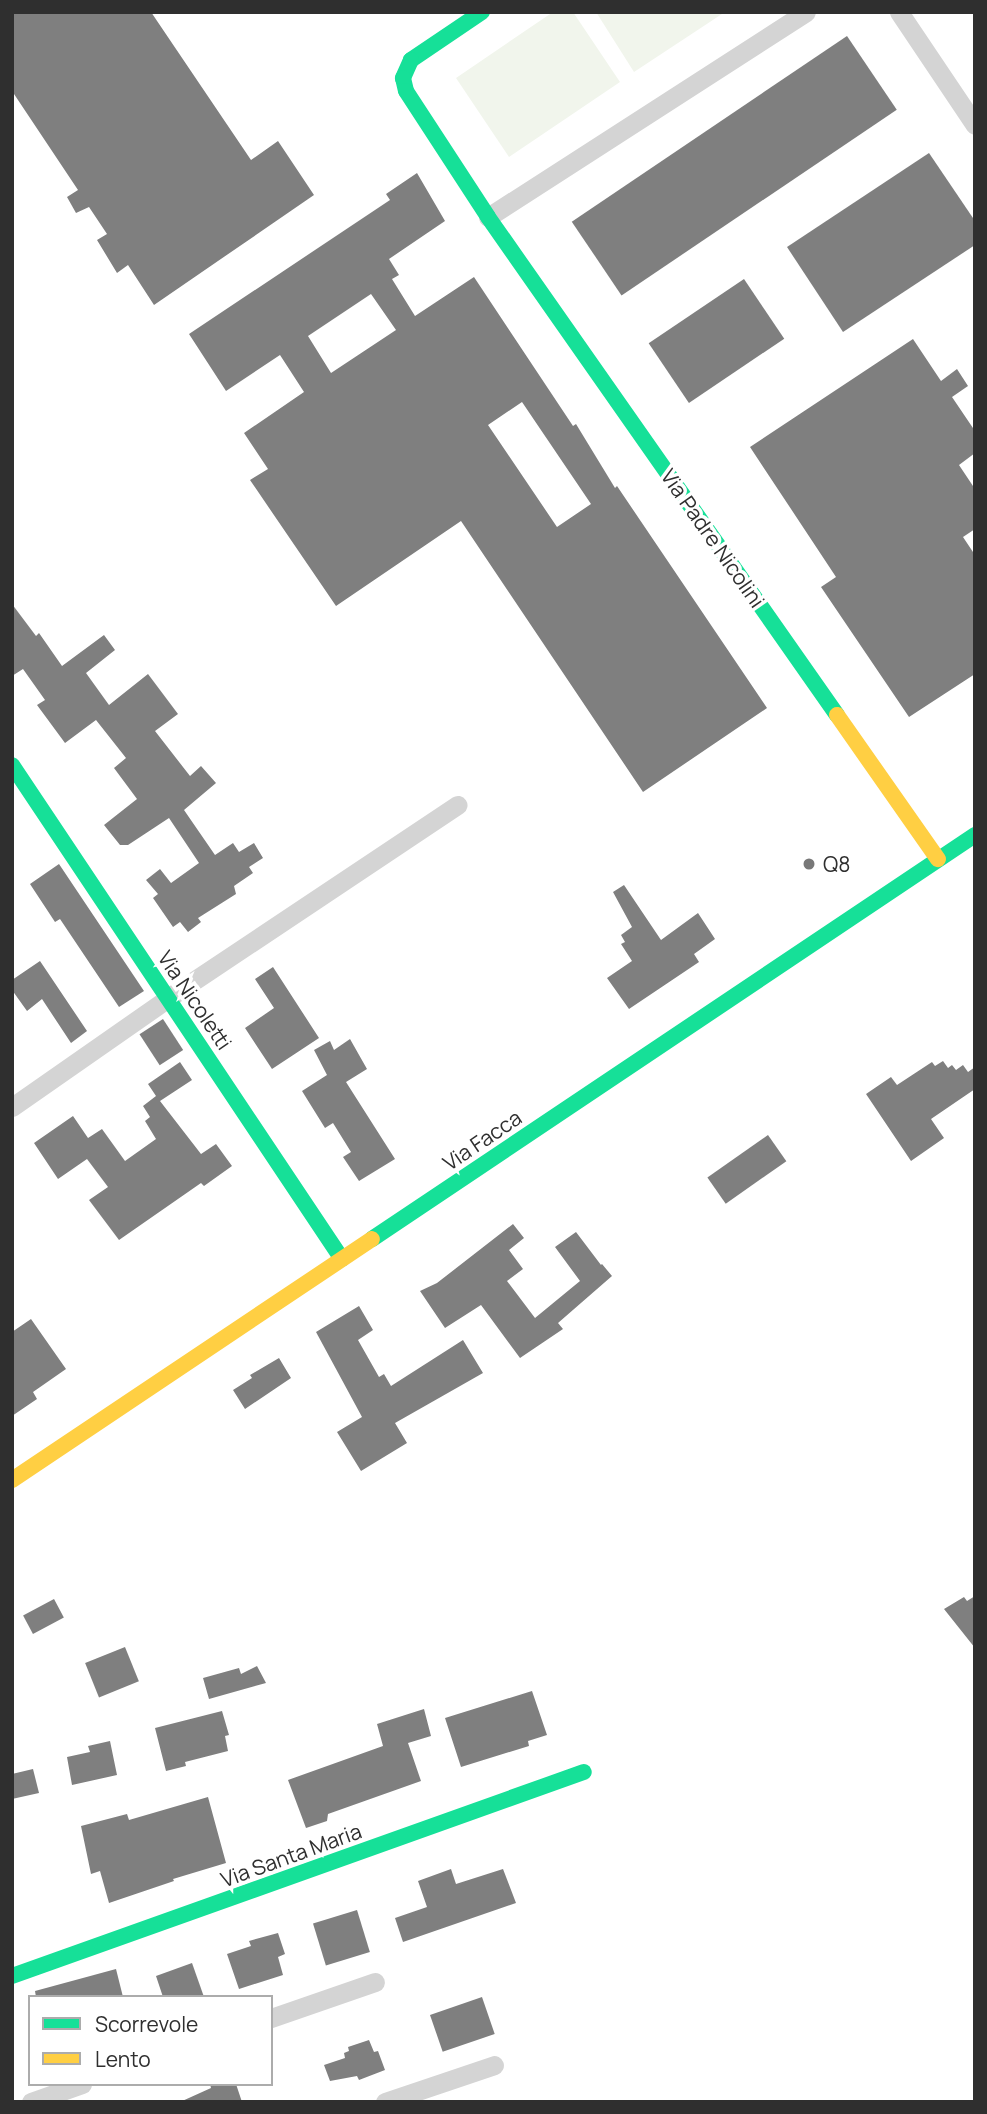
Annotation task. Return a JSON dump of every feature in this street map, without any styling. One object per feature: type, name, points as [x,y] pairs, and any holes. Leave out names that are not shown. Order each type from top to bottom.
[{"type":"street","name":"Via Padre Nicolini","points":[[482,12],[411,60],[403,78],[407,91],[488,217],[938,859]]},
{"type":"street","points":[[488,217],[806,12]]},
{"type":"street","points":[[899,12],[975,125]]},
{"type":"street","name":"Via Nicoletti","points":[[12,765],[342,1259]]},
{"type":"street","points":[[12,1107],[168,998],[457,805]]},
{"type":"street","name":"Via Facca","points":[[12,1480],[975,835]]},
{"type":"street","name":"Via Santa Maria","points":[[12,1976],[584,1772]]},
{"type":"street","points":[[273,2017],[375,1982]]},
{"type":"street","points":[[385,2102],[494,2064]]},
{"type":"street","points":[[32,2102],[76,2086]]},
{"type":"shaded area","points":[[553,12],[573,12],[620,82],[509,157],[456,78]]},
{"type":"shaded area","points":[[596,12],[725,12],[634,72]]},
{"type":"building","points":[[12,12],[151,12],[251,160],[278,141],[314,195],[154,305],[128,265],[117,273],[97,240],[107,234],[89,207],[76,213],[67,197],[78,190],[12,91]]},
{"type":"building","points":[[847,36],[897,110],[622,295],[572,222]]},
{"type":"building","points":[[929,153],[975,221],[975,245],[843,332],[787,247]]},
{"type":"building","points":[[417,173],[445,221],[389,259],[399,275],[392,279],[415,316],[474,277],[767,708],[643,792],[461,521],[336,606],[250,480],[268,469],[244,433],[304,392],[280,355],[226,391],[189,334],[390,200],[386,194]],"holes":[[[371,294],[396,330],[331,373],[308,336]],[[522,402],[591,504],[557,527],[488,425]]]},
{"type":"building","points":[[744,279],[784,339],[689,403],[649,343]]},
{"type":"building","points":[[913,339],[941,381],[957,369],[968,386],[952,397],[975,431],[975,453],[959,465],[975,489],[975,529],[963,537],[975,555],[975,674],[909,717],[821,587],[836,577],[750,447]]},
{"type":"building","points":[[12,604],[36,636],[39,633],[62,666],[104,635],[115,650],[86,673],[109,705],[148,674],[178,714],[155,731],[190,776],[201,766],[216,783],[184,810],[215,855],[233,843],[239,852],[254,843],[263,858],[249,867],[253,873],[234,886],[236,894],[198,918],[201,922],[188,932],[180,922],[173,927],[153,898],[158,894],[146,880],[160,869],[171,883],[199,863],[169,818],[128,845],[120,845],[104,825],[137,799],[114,768],[126,758],[96,720],[65,743],[37,705],[45,700],[23,669],[12,676]]},
{"type":"building","points":[[59,864],[144,991],[119,1007],[60,919],[55,922],[30,884]]},
{"type":"building","points":[[624,885],[661,940],[698,913],[715,939],[694,954],[699,962],[629,1009],[607,978],[632,961],[621,944],[625,942],[621,935],[632,927],[613,892]]},
{"type":"building","points":[[40,961],[87,1031],[71,1043],[42,999],[27,1011],[12,990],[12,980]]},
{"type":"building","points":[[273,967],[319,1038],[272,1069],[245,1028],[274,1008],[255,979]]},
{"type":"building","points":[[163,1019],[183,1050],[160,1065],[140,1034]]},
{"type":"building","points":[[350,1039],[367,1069],[346,1082],[395,1159],[359,1181],[343,1157],[351,1152],[333,1123],[325,1128],[302,1091],[327,1075],[314,1050],[330,1041],[334,1050]]},
{"type":"building","points":[[943,1061],[948,1068],[952,1065],[956,1070],[963,1065],[968,1072],[975,1067],[975,1089],[931,1119],[944,1138],[911,1161],[866,1094],[891,1077],[897,1085],[932,1062],[935,1066]]},
{"type":"building","points":[[180,1062],[192,1080],[160,1101],[201,1154],[216,1144],[232,1166],[204,1186],[201,1183],[119,1240],[89,1200],[108,1187],[87,1159],[58,1179],[34,1143],[73,1116],[88,1138],[102,1129],[125,1161],[156,1139],[145,1121],[150,1117],[143,1106],[156,1096],[148,1084]]},
{"type":"building","points":[[768,1135],[786,1161],[726,1204],[707,1177]]},
{"type":"building","points":[[513,1224],[524,1238],[509,1250],[523,1269],[507,1281],[535,1318],[580,1281],[555,1247],[576,1232],[612,1276],[558,1323],[563,1329],[520,1358],[481,1305],[445,1328],[420,1291],[437,1283]]},
{"type":"building","points":[[359,1306],[373,1330],[358,1340],[379,1377],[384,1374],[391,1386],[463,1340],[483,1373],[395,1423],[407,1443],[361,1471],[337,1432],[362,1417],[316,1332]]},
{"type":"building","points":[[31,1319],[66,1369],[33,1392],[37,1399],[12,1416],[12,1332]]},
{"type":"building","points":[[279,1358],[291,1378],[245,1409],[233,1390],[252,1378],[250,1375]]},
{"type":"building","points":[[975,1596],[975,1648],[944,1609],[964,1597],[967,1601]]},
{"type":"building","points":[[54,1599],[64,1618],[33,1634],[23,1615]]},
{"type":"building","points":[[125,1647],[139,1681],[99,1697],[85,1663]]},
{"type":"building","points":[[257,1666],[266,1683],[209,1699],[203,1678],[239,1668],[241,1674]]},
{"type":"building","points":[[532,1691],[547,1735],[528,1741],[529,1746],[461,1767],[445,1718]]},
{"type":"building","points":[[424,1709],[431,1736],[408,1743],[421,1781],[328,1814],[327,1821],[306,1828],[288,1780],[383,1746],[377,1724]]},
{"type":"building","points":[[222,1711],[229,1735],[225,1736],[228,1751],[185,1762],[186,1766],[166,1771],[155,1728]]},
{"type":"building","points":[[110,1741],[117,1775],[72,1785],[67,1757],[90,1752],[88,1746]]},
{"type":"building","points":[[33,1769],[39,1793],[12,1799],[12,1774]]},
{"type":"building","points":[[208,1797],[226,1863],[109,1903],[100,1871],[91,1874],[81,1826],[127,1814],[129,1820]]},
{"type":"building","points":[[451,1869],[456,1884],[503,1869],[516,1903],[403,1942],[395,1918],[427,1907],[418,1881]]},
{"type":"building","points":[[357,1910],[370,1952],[326,1966],[313,1923]]},
{"type":"building","points":[[278,1933],[285,1954],[278,1957],[283,1975],[239,1989],[227,1954],[251,1946],[249,1941]]},
{"type":"building","points":[[192,1963],[203,1995],[162,1995],[156,1976]]},
{"type":"building","points":[[116,1969],[122,1995],[36,1995],[35,1991]]},
{"type":"building","points":[[482,1997],[495,2034],[443,2052],[430,2015]]},
{"type":"building","points":[[369,2040],[374,2052],[378,2051],[385,2070],[359,2080],[357,2076],[330,2081],[324,2065],[345,2058],[344,2053],[349,2051],[348,2047]]},
{"type":"building","points":[[237,2086],[242,2102],[180,2102],[211,2088]]},
{"type":"traffic: fast","points":[[482,12],[411,60],[403,78],[406,91],[488,217],[837,715]]},
{"type":"traffic: fast","points":[[12,765],[342,1259]]},
{"type":"traffic: fast","points":[[372,1239],[975,835]]},
{"type":"traffic: fast","points":[[12,1976],[584,1772]]},
{"type":"traffic: slow","points":[[837,715],[938,859]]},
{"type":"traffic: slow","points":[[12,1480],[372,1239]]},
{"type":"place","name":"Q8","points":[[809,864]]}]
